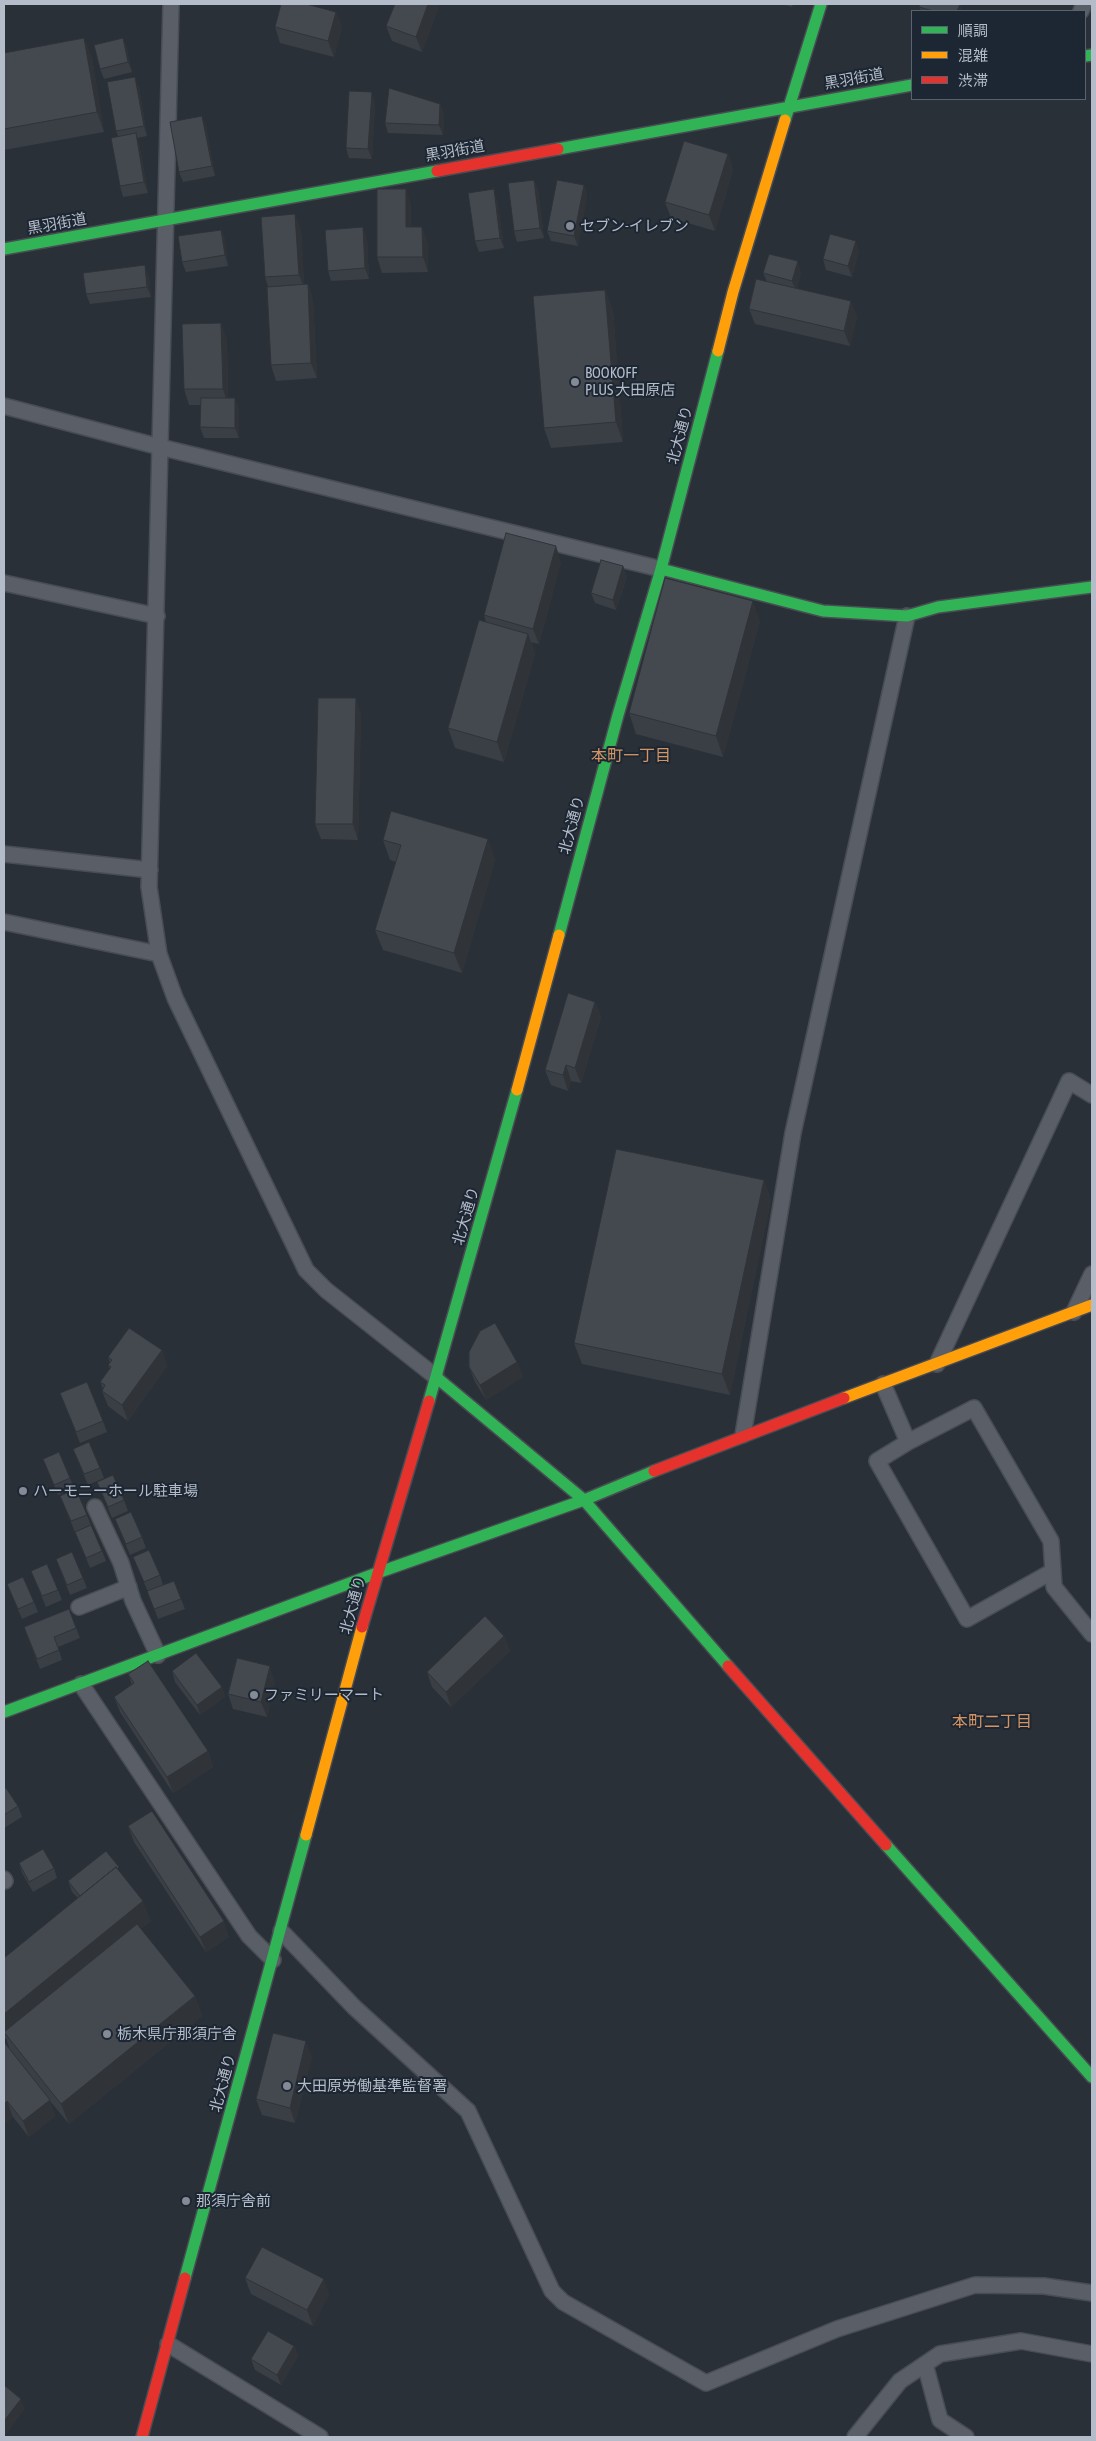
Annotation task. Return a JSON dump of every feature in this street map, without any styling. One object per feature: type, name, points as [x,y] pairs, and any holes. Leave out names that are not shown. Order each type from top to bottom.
[{"type":"street","points":[[169,4],[157,616],[149,887],[159,954],[175,998],[306,1270],[326,1290],[436,1377],[584,1500],[738,1679],[1092,2077]]},
{"type":"street","name":"北大通り","points":[[142,2437],[377,1573],[436,1377],[504,1138],[618,715],[661,569],[733,292],[821,4]]},
{"type":"street","name":"黒羽街道","points":[[4,249],[911,85]]},
{"type":"street","points":[[4,406],[160,447],[661,569],[823,611],[907,616],[938,607],[1092,586]]},
{"type":"street","points":[[4,583],[157,616]]},
{"type":"street","points":[[743,1435],[793,1133],[907,616]]},
{"type":"street","points":[[4,854],[150,870]]},
{"type":"street","points":[[4,922],[94,939],[159,954]]},
{"type":"street","points":[[937,1364],[1069,1081],[1092,1095]]},
{"type":"street","points":[[1074,1312],[1092,1274]]},
{"type":"street","points":[[4,1712],[377,1573],[584,1500],[743,1435],[1092,1305]]},
{"type":"street","points":[[883,1384],[908,1442]]},
{"type":"street","points":[[1053,1572],[967,1619],[877,1461],[908,1442],[974,1408],[1051,1541],[1054,1587],[1092,1634]]},
{"type":"street","points":[[95,1506],[121,1563],[129,1587],[158,1655]]},
{"type":"street","points":[[79,1607],[129,1587]]},
{"type":"street","points":[[81,1684],[249,1936],[273,1960]]},
{"type":"street","points":[[280,1931],[354,2007],[468,2111],[552,2290],[563,2302],[706,2383],[837,2330],[975,2285],[1044,2286],[1090,2291]]},
{"type":"street","points":[[855,2437],[900,2381],[940,2354],[1021,2341],[1092,2354]]},
{"type":"street","points":[[168,2344],[320,2437]]},
{"type":"street","points":[[926,2364],[940,2420],[966,2437]]},
{"type":"building","points":[[281,4],[306,4],[336,12],[328,41],[275,27]]},
{"type":"building","points":[[395,4],[428,4],[416,37],[386,26]]},
{"type":"building","points":[[920,4],[960,4],[957,10],[930,10],[919,7]]},
{"type":"building","points":[[84,38],[97,112],[4,129],[4,53]]},
{"type":"building","points":[[123,38],[128,62],[100,69],[94,45]]},
{"type":"building","points":[[135,77],[144,126],[116,131],[107,82]]},
{"type":"building","points":[[389,88],[440,104],[439,125],[385,123]]},
{"type":"building","points":[[349,91],[372,92],[368,149],[346,148]]},
{"type":"building","points":[[202,116],[212,166],[179,172],[170,122]]},
{"type":"building","points":[[136,133],[144,182],[120,186],[111,138]]},
{"type":"building","points":[[684,141],[728,154],[709,215],[665,202]]},
{"type":"building","points":[[534,180],[540,228],[514,231],[508,183]]},
{"type":"building","points":[[557,180],[584,185],[574,236],[547,231]]},
{"type":"building","points":[[377,189],[406,189],[406,227],[422,227],[423,257],[377,257]]},
{"type":"building","points":[[494,189],[500,238],[475,241],[468,193]]},
{"type":"building","points":[[295,214],[299,275],[265,277],[261,217]]},
{"type":"building","points":[[363,227],[365,268],[328,271],[325,230]]},
{"type":"building","points":[[221,230],[225,255],[182,262],[178,236]]},
{"type":"building","points":[[830,234],[856,241],[848,266],[823,259]]},
{"type":"building","points":[[769,254],[798,261],[792,281],[763,273]]},
{"type":"building","points":[[145,265],[147,287],[86,294],[83,273]]},
{"type":"building","points":[[756,279],[851,301],[844,331],[749,309]]},
{"type":"building","points":[[308,284],[311,363],[271,365],[267,287]]},
{"type":"building","points":[[605,290],[616,422],[544,428],[533,296]]},
{"type":"building","points":[[221,323],[223,389],[184,389],[182,324]]},
{"type":"building","points":[[201,398],[235,398],[235,428],[200,427]]},
{"type":"building","points":[[506,533],[556,546],[533,629],[484,615]]},
{"type":"building","points":[[601,560],[623,566],[613,600],[591,593]]},
{"type":"building","points":[[665,578],[753,601],[716,736],[629,713]]},
{"type":"building","points":[[479,620],[528,634],[497,742],[448,728]]},
{"type":"building","points":[[318,698],[356,698],[353,824],[315,824]]},
{"type":"building","points":[[391,811],[488,839],[454,953],[375,930],[401,845],[383,840]]},
{"type":"building","points":[[568,993],[595,1002],[575,1068],[566,1065],[563,1075],[545,1070]]},
{"type":"building","points":[[616,1149],[764,1180],[722,1374],[574,1343]]},
{"type":"building","points":[[495,1323],[517,1362],[480,1385],[469,1367],[469,1352],[480,1331]]},
{"type":"building","points":[[129,1328],[162,1350],[122,1405],[102,1391],[105,1385],[100,1382],[111,1367],[108,1365],[112,1360],[108,1357]]},
{"type":"building","points":[[87,1382],[103,1421],[76,1432],[60,1393]]},
{"type":"building","points":[[89,1442],[100,1468],[84,1474],[73,1449]]},
{"type":"building","points":[[59,1452],[70,1478],[54,1485],[43,1459]]},
{"type":"building","points":[[113,1475],[124,1500],[108,1507],[97,1482]]},
{"type":"building","points":[[76,1489],[87,1515],[71,1521],[60,1496]]},
{"type":"building","points":[[131,1512],[142,1537],[126,1544],[115,1519]]},
{"type":"building","points":[[91,1525],[102,1551],[86,1558],[75,1532]]},
{"type":"building","points":[[149,1550],[160,1575],[144,1582],[133,1557]]},
{"type":"building","points":[[72,1552],[83,1578],[67,1585],[56,1559]]},
{"type":"building","points":[[47,1564],[58,1590],[42,1596],[31,1571]]},
{"type":"building","points":[[23,1577],[34,1602],[18,1609],[7,1584]]},
{"type":"building","points":[[174,1581],[181,1599],[154,1609],[147,1591]]},
{"type":"building","points":[[69,1609],[76,1628],[54,1637],[59,1650],[37,1659],[24,1627]]},
{"type":"building","points":[[485,1616],[504,1636],[446,1692],[427,1672]]},
{"type":"building","points":[[196,1653],[222,1687],[197,1705],[172,1671]]},
{"type":"building","points":[[237,1658],[270,1666],[261,1702],[228,1694]]},
{"type":"building","points":[[148,1661],[208,1751],[167,1777],[114,1697],[134,1683],[128,1674]]},
{"type":"building","points":[[6,1788],[18,1806],[4,1815],[4,1789]]},
{"type":"building","points":[[152,1811],[224,1921],[200,1937],[128,1826]]},
{"type":"building","points":[[43,1849],[54,1868],[29,1882],[19,1863]]},
{"type":"building","points":[[106,1851],[119,1867],[117,1869],[116,1867],[80,1896],[68,1881]]},
{"type":"building","points":[[116,1867],[143,1901],[4,2014],[4,1958]]},
{"type":"building","name":"栃木県庁那須庁舎","points":[[137,1924],[195,1996],[61,2104],[4,2032]]},
{"type":"building","points":[[273,2033],[306,2041],[290,2108],[256,2099]]},
{"type":"building","points":[[4,2042],[50,2100],[23,2121],[7,2101],[4,2104]]},
{"type":"building","points":[[262,2247],[324,2279],[307,2310],[245,2278]]},
{"type":"building","points":[[268,2331],[294,2346],[277,2375],[251,2359]]},
{"type":"building","points":[[4,2385],[21,2399],[4,2421]]},
{"type":"traffic: fast","points":[[785,120],[821,4]]},
{"type":"traffic: fast","points":[[1086,56],[1092,55]]},
{"type":"traffic: fast","points":[[558,149],[911,85]]},
{"type":"traffic: fast","points":[[4,249],[437,171]]},
{"type":"traffic: fast","points":[[559,935],[618,715],[661,569],[718,351]]},
{"type":"traffic: fast","points":[[661,569],[823,611],[907,616],[938,607],[1092,587]]},
{"type":"traffic: fast","points":[[429,1401],[517,1090]]},
{"type":"traffic: fast","points":[[436,1377],[584,1500],[728,1666]]},
{"type":"traffic: fast","points":[[4,1712],[377,1573],[584,1500],[654,1471]]},
{"type":"traffic: fast","points":[[185,2278],[306,1835]]},
{"type":"traffic: fast","points":[[886,1845],[1092,2077]]},
{"type":"traffic: slow","points":[[718,351],[733,292],[785,120]]},
{"type":"traffic: slow","points":[[517,1090],[559,935]]},
{"type":"traffic: slow","points":[[844,1398],[1092,1305]]},
{"type":"traffic: slow","points":[[306,1835],[362,1627]]},
{"type":"traffic: jam","points":[[437,171],[558,149]]},
{"type":"traffic: jam","points":[[654,1471],[844,1398]]},
{"type":"traffic: jam","points":[[362,1627],[429,1401]]},
{"type":"traffic: jam","points":[[728,1666],[886,1845]]},
{"type":"traffic: jam","points":[[142,2437],[185,2278]]},
{"type":"place","name":"セブン-イレブン","points":[[570,226]]},
{"type":"place","name":"BOOKOFF PLUS 大田原店","points":[[575,382]]},
{"type":"place","name":"ハーモニーホール駐車場","points":[[23,1491]]},
{"type":"place","name":"ファミリーマート","points":[[254,1695]]},
{"type":"place","name":"栃木県庁那須庁舎","points":[[107,2034]]},
{"type":"place","name":"大田原労働基準監督署","points":[[287,2086]]},
{"type":"place","name":"那須庁舎前","points":[[186,2201]]},
{"type":"district","name":"本町一丁目","points":[[631,756]]},
{"type":"district","name":"本町二丁目","points":[[992,1722]]}]
